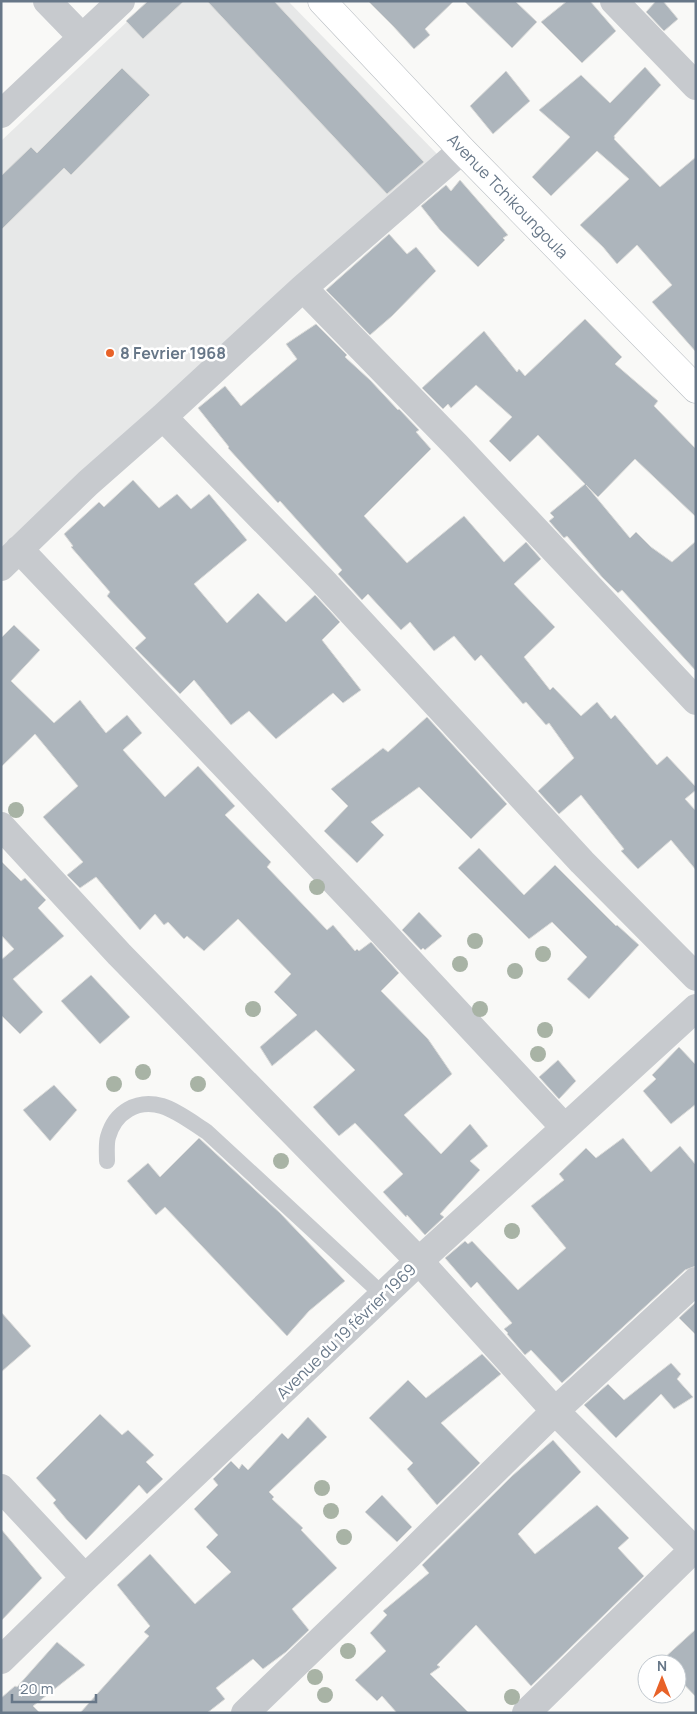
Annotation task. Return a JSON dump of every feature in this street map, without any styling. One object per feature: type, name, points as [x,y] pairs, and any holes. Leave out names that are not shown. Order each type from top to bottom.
[{"type":"street","points":[[47,1],[82,37]]},
{"type":"street","points":[[1,114],[121,1]]},
{"type":"street","name":"Avenue Tchikoungoula","points":[[322,1],[462,150],[693,380]]},
{"type":"street","points":[[614,1],[696,86]]},
{"type":"street","points":[[462,150],[303,288],[88,483],[10,558],[366,916],[564,1127]]},
{"type":"street","points":[[303,288],[456,445],[696,701]]},
{"type":"street","points":[[163,417],[321,579],[582,862],[696,977]]},
{"type":"street","points":[[1,826],[119,954],[419,1261],[555,1412],[695,1549],[526,1713]]},
{"type":"street","name":"Avenue du 19 février 1969","points":[[1,1660],[419,1261],[696,1008]]},
{"type":"street","points":[[245,1713],[412,1553],[555,1412],[696,1282]]},
{"type":"street","points":[[1,1488],[85,1578]]},
{"type":"lane","points":[[106,1161],[107,1138],[113,1125],[128,1108],[145,1104],[162,1106],[175,1112],[206,1132],[383,1295]]},
{"type":"shaded area","name":"8 Fevrier 1968","points":[[149,1],[288,1],[438,155],[1,551],[1,141]]},
{"type":"building","points":[[148,1],[184,1],[143,39],[126,21]]},
{"type":"building","points":[[207,1],[274,1],[424,162],[387,194]]},
{"type":"building","points":[[368,1],[454,1],[425,29],[430,35],[414,49]]},
{"type":"building","points":[[464,1],[515,1],[537,22],[512,48]]},
{"type":"building","points":[[567,1],[590,1],[616,31],[582,63],[541,22]]},
{"type":"building","points":[[656,1],[663,1],[678,19],[664,31],[646,12]]},
{"type":"building","points":[[645,67],[661,85],[614,136],[614,139],[660,187],[696,157],[696,352],[652,302],[672,285],[637,245],[617,264],[603,247],[580,225],[629,179],[597,151],[551,196],[532,177],[570,137],[539,110],[581,75],[610,103]]},
{"type":"building","points":[[122,68],[150,95],[71,175],[64,168],[1,230],[1,176],[31,147],[37,153]]},
{"type":"building","points":[[506,71],[530,101],[493,134],[470,106]]},
{"type":"building","points":[[460,180],[508,235],[503,238],[505,240],[478,267],[440,230],[421,206],[446,185],[451,191]]},
{"type":"building","points":[[389,234],[407,254],[416,247],[436,271],[392,316],[370,335],[326,290]]},
{"type":"building","points":[[585,319],[622,357],[615,364],[658,401],[654,406],[696,449],[696,517],[635,459],[598,497],[586,485],[630,538],[636,532],[651,547],[672,562],[696,541],[696,671],[622,590],[618,593],[567,536],[564,538],[549,521],[554,517],[550,513],[585,484],[538,435],[510,462],[489,441],[512,417],[476,385],[451,408],[448,404],[443,409],[422,388],[484,331],[517,372],[519,369],[525,376]]},
{"type":"building","points":[[316,324],[347,355],[345,357],[419,430],[416,432],[431,449],[364,516],[407,563],[464,516],[504,562],[526,542],[541,559],[514,584],[555,627],[524,657],[550,690],[553,687],[581,716],[597,702],[611,719],[615,715],[657,765],[667,756],[696,787],[696,790],[685,799],[696,811],[696,870],[671,840],[638,869],[621,851],[624,849],[581,795],[559,814],[538,791],[574,758],[549,723],[546,725],[526,702],[523,704],[481,655],[475,661],[454,636],[434,651],[410,622],[401,630],[368,594],[362,600],[338,574],[342,570],[280,501],[278,503],[228,448],[198,408],[225,386],[241,406],[297,359],[286,344]]},
{"type":"building","points":[[133,480],[159,508],[177,494],[191,509],[209,494],[247,540],[194,584],[227,623],[258,593],[286,622],[315,595],[340,622],[322,640],[361,690],[343,703],[333,693],[276,739],[249,711],[231,725],[194,680],[180,694],[135,648],[146,638],[107,596],[110,592],[71,547],[73,546],[64,534],[99,502],[104,507]]},
{"type":"building","points":[[14,625],[40,650],[11,681],[54,723],[80,700],[106,733],[127,715],[142,733],[123,750],[165,797],[198,766],[235,806],[225,815],[271,862],[267,867],[327,930],[333,925],[355,951],[357,949],[359,951],[371,942],[399,973],[381,991],[428,1039],[452,1074],[404,1115],[441,1154],[470,1124],[488,1146],[470,1161],[480,1170],[440,1214],[444,1217],[425,1235],[383,1192],[403,1174],[355,1123],[339,1136],[313,1107],[355,1070],[316,1030],[272,1066],[260,1047],[297,1015],[274,992],[291,974],[238,919],[204,951],[187,936],[184,939],[168,922],[164,925],[155,914],[140,930],[96,877],[80,888],[67,875],[83,862],[43,817],[78,786],[35,734],[1,767],[1,638]]},
{"type":"building","points":[[427,717],[507,804],[471,839],[419,787],[371,822],[384,835],[357,863],[324,831],[348,806],[331,789],[383,748],[388,752]]},
{"type":"building","points":[[479,848],[524,895],[555,865],[616,926],[639,945],[589,999],[567,979],[587,957],[552,922],[529,939],[458,868]]},
{"type":"building","points":[[1,861],[21,881],[25,878],[46,900],[38,908],[64,936],[13,979],[43,1012],[20,1034],[1,1015],[1,960],[14,949],[1,935]]},
{"type":"building","points":[[419,912],[442,936],[425,950],[423,948],[421,950],[402,930]]},
{"type":"building","points":[[91,975],[130,1017],[100,1044],[61,1001]]},
{"type":"building","points":[[679,1047],[696,1065],[696,1104],[671,1124],[643,1091],[656,1079],[652,1075]]},
{"type":"building","points":[[558,1060],[576,1081],[559,1099],[539,1077]]},
{"type":"building","points":[[54,1085],[77,1110],[50,1141],[23,1110]]},
{"type":"building","points":[[199,1138],[280,1213],[345,1281],[309,1311],[287,1336],[165,1207],[156,1215],[127,1181],[148,1163],[160,1177]]},
{"type":"building","points":[[623,1138],[651,1172],[680,1146],[696,1165],[696,1266],[685,1270],[562,1383],[531,1350],[525,1355],[504,1329],[512,1323],[477,1282],[471,1288],[445,1258],[465,1241],[468,1244],[472,1241],[518,1290],[566,1248],[531,1206],[564,1180],[559,1174],[586,1148],[596,1158]]},
{"type":"building","points":[[696,1302],[696,1335],[679,1318]]},
{"type":"building","points":[[1,1312],[31,1346],[1,1372]]},
{"type":"building","points":[[482,1354],[501,1374],[441,1423],[480,1463],[437,1505],[407,1469],[413,1463],[369,1418],[408,1380],[426,1398]]},
{"type":"building","points":[[671,1363],[681,1374],[677,1379],[693,1397],[674,1409],[661,1394],[616,1438],[584,1405],[608,1384],[624,1400]]},
{"type":"building","points":[[100,1414],[122,1435],[128,1430],[154,1455],[146,1462],[163,1479],[147,1494],[139,1485],[86,1540],[53,1503],[56,1500],[36,1478]]},
{"type":"building","points":[[308,1417],[327,1437],[269,1492],[274,1497],[272,1499],[303,1528],[301,1530],[337,1568],[292,1609],[309,1630],[286,1652],[263,1669],[253,1659],[216,1688],[225,1699],[207,1713],[80,1713],[149,1636],[144,1632],[150,1626],[117,1585],[150,1554],[195,1604],[231,1572],[206,1547],[218,1535],[194,1509],[218,1485],[213,1479],[231,1461],[239,1469],[242,1464],[248,1470],[282,1433],[288,1439]]},
{"type":"building","points":[[553,1440],[581,1472],[518,1534],[535,1554],[597,1505],[629,1538],[618,1548],[644,1576],[531,1686],[476,1625],[437,1665],[440,1667],[430,1674],[469,1713],[397,1713],[382,1696],[377,1701],[355,1680],[386,1651],[370,1633],[387,1615],[383,1611],[429,1573],[422,1565],[512,1476]]},
{"type":"building","points":[[382,1495],[412,1527],[397,1542],[365,1512]]},
{"type":"building","points":[[1,1529],[42,1578],[1,1621]]},
{"type":"building","points":[[696,1629],[696,1697],[687,1688],[687,1654],[669,1654]]},
{"type":"building","points":[[57,1642],[85,1665],[33,1706],[40,1713],[1,1713],[1,1698],[15,1686],[17,1687]]},
{"type":"place","name":"8 Fevrier 1968","points":[[110,353]]}]
